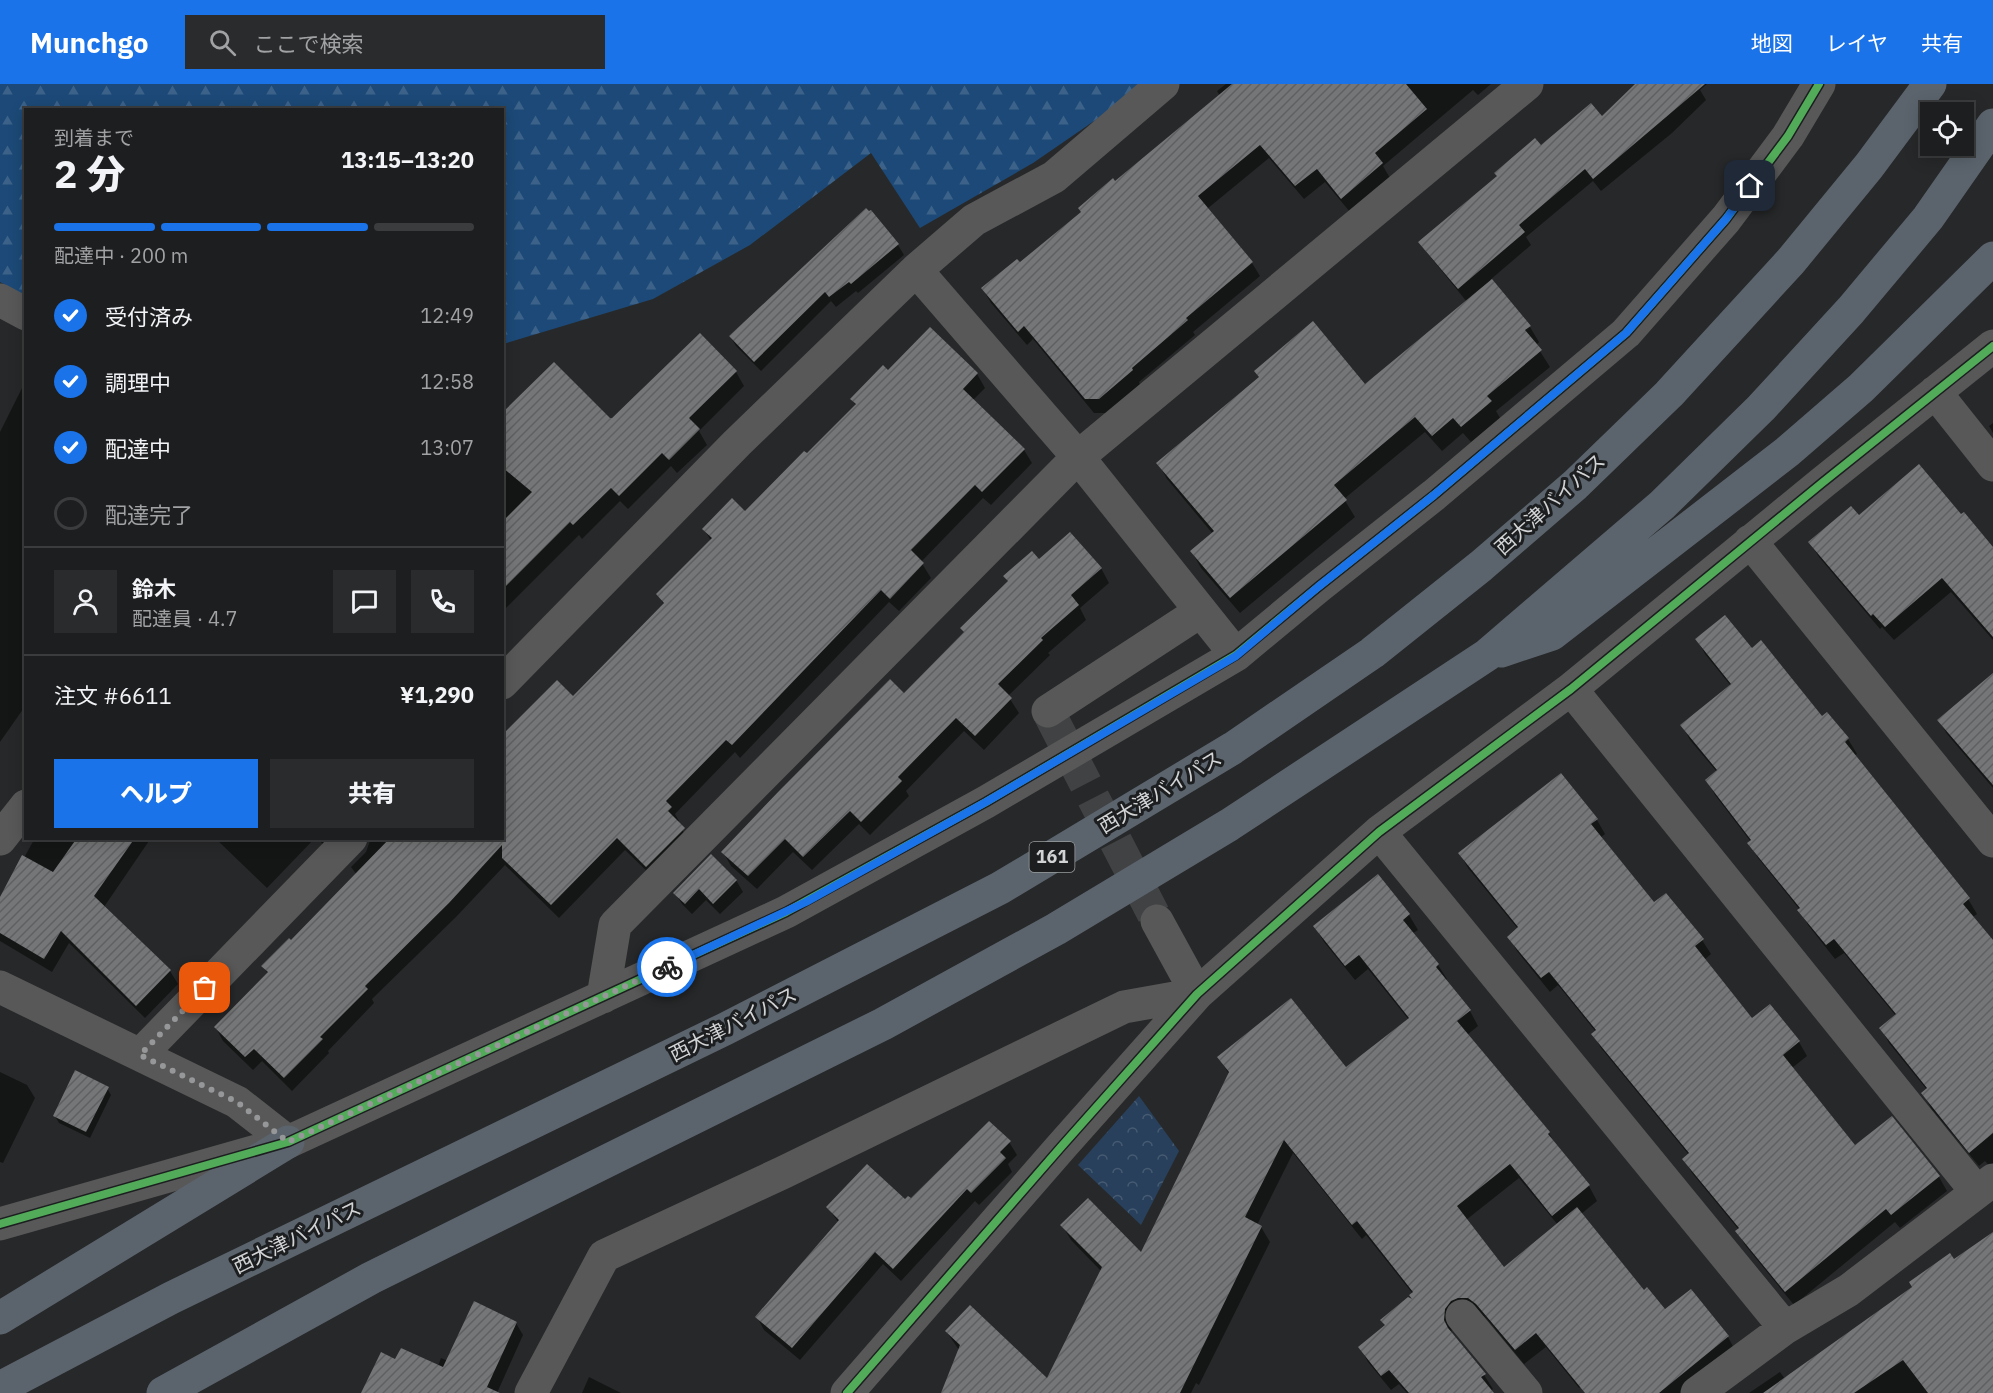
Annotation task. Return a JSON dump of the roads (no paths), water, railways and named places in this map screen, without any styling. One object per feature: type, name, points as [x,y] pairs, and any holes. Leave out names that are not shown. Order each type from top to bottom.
[{"type":"highway","name":"西大津バイパス","points":[[0,1388],[171,1298],[725,1029],[1000,888],[1233,748],[1372,653],[1481,566],[1575,485],[1669,394],[1791,261],[1869,166],[1930,84]]},
{"type":"highway","points":[[163,1393],[370,1278],[883,1024],[1056,930],[1229,825],[1488,655],[1662,505],[1761,408],[1851,310],[1928,218],[1993,125]]},
{"type":"highway","points":[[1488,655],[1552,634],[1762,472],[1861,388],[1993,258]]},
{"type":"highway","points":[[0,1318],[288,1142]]},
{"type":"street","points":[[504,681],[737,443],[916,270],[974,220],[1053,177],[1163,84]]},
{"type":"street","points":[[603,997],[615,925],[1078,457],[1527,84]]},
{"type":"street","points":[[0,1224],[288,1142],[786,912],[986,802],[1236,656],[1318,587],[1434,495],[1626,333],[1726,219],[1788,136],[1819,84]]},
{"type":"street","points":[[916,270],[1078,457],[1236,656]]},
{"type":"street","points":[[847,1393],[1197,994],[1379,832],[1571,689],[1750,541],[1993,346]]},
{"type":"street","points":[[1935,392],[1993,465]]},
{"type":"street","points":[[1750,541],[1993,841]]},
{"type":"street","points":[[1048,711],[1201,611]]},
{"type":"street","points":[[1571,689],[1984,1186],[1849,1290],[1785,1328],[1697,1393]]},
{"type":"street","points":[[0,839],[24,809]]},
{"type":"street","points":[[1379,832],[1785,1328]]},
{"type":"street","points":[[140,1055],[349,840]]},
{"type":"street","points":[[1157,921],[1197,994]]},
{"type":"street","points":[[0,989],[237,1102],[288,1142]]},
{"type":"street","points":[[531,1393],[604,1256],[782,1173],[1124,1007],[1197,994]]},
{"type":"street","points":[[1462,1316],[1526,1393]]},
{"type":"tunnel","points":[[1048,711],[1157,921]]}]
